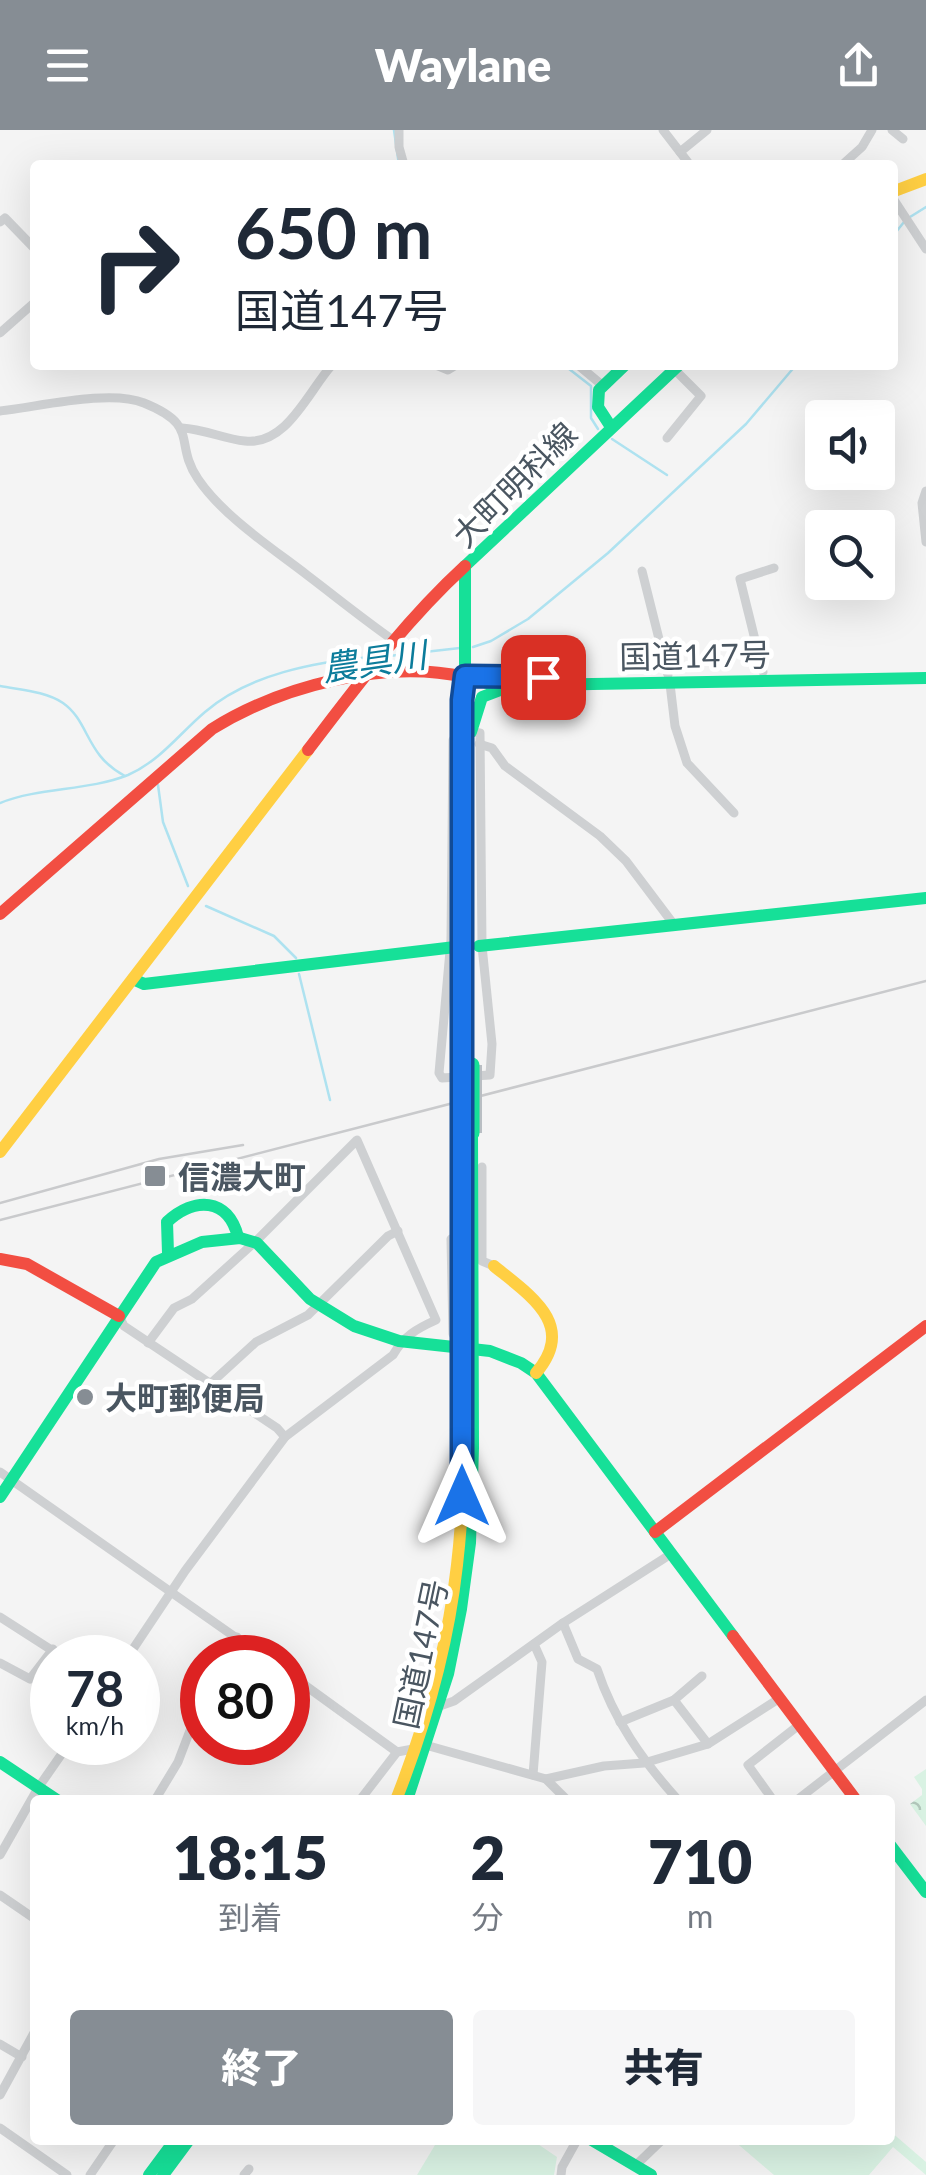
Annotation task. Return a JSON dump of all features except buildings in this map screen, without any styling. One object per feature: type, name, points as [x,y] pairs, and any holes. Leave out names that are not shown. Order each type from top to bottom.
[{"type":"main road","points":[[898,191],[926,178]]},
{"type":"main road","points":[[612,427],[597,400],[602,385],[619,370]]},
{"type":"main road","name":"大町明科線","points":[[466,669],[465,566],[674,370]]},
{"type":"main road","points":[[0,1152],[389,644],[465,566]]},
{"type":"main road","points":[[0,914],[227,718],[292,690],[367,673],[466,669]]},
{"type":"main road","name":"国道147号","points":[[466,669],[491,684],[536,685],[763,672],[926,669]]},
{"type":"main road","name":"国道147号","points":[[466,669],[669,679],[926,678]]},
{"type":"main road","name":"国道147号","points":[[409,1795],[434,1707],[451,1610],[462,1496],[467,1346],[471,735],[466,669]]},
{"type":"main road","points":[[471,735],[475,704],[490,690],[528,689],[536,685]]},
{"type":"main road","points":[[480,946],[926,898]]},
{"type":"main road","points":[[133,979],[144,984],[452,948]]},
{"type":"main road","points":[[168,1253],[167,1222],[176,1213],[193,1207],[215,1204],[226,1209],[238,1237]]},
{"type":"main road","points":[[0,1496],[6,1476],[149,1270],[168,1253],[238,1237],[256,1241],[319,1306],[350,1325],[400,1342],[467,1346],[510,1356],[536,1373],[852,1795]]},
{"type":"main road","points":[[0,1259],[37,1269],[118,1316]]},
{"type":"main road","points":[[494,1266],[541,1310],[555,1332],[553,1354],[536,1373]]},
{"type":"main road","points":[[655,1532],[926,1326]]},
{"type":"main road","name":"国道147号","points":[[399,1795],[423,1747]]},
{"type":"main road","points":[[0,1762],[49,1795]]},
{"type":"main road","points":[[895,1853],[926,1892]]},
{"type":"main road","points":[[149,2175],[171,2145]]},
{"type":"main road","points":[[169,2173],[186,2145]]},
{"type":"main road","points":[[600,2145],[651,2175]]},
{"type":"street","points":[[399,130],[403,160]]},
{"type":"street","points":[[663,130],[686,160]]},
{"type":"street","points":[[680,152],[707,130]]},
{"type":"street","points":[[847,160],[872,130]]},
{"type":"street","points":[[892,130],[904,140]]},
{"type":"street","points":[[898,204],[926,249]]},
{"type":"street","points":[[0,222],[4,218],[30,244]]},
{"type":"street","points":[[0,333],[30,306]]},
{"type":"street","points":[[0,412],[100,399],[132,400],[160,411],[182,428],[245,441],[265,438],[299,411],[328,370]]},
{"type":"street","points":[[584,370],[602,385]]},
{"type":"street","points":[[668,438],[701,396],[679,370]]},
{"type":"street","points":[[182,428],[193,469],[204,486],[264,544],[389,644]]},
{"type":"street","points":[[926,491],[922,502],[926,542]]},
{"type":"street","points":[[763,672],[740,579],[774,568]]},
{"type":"street","points":[[642,571],[669,679],[675,726],[687,763],[734,813]]},
{"type":"street","points":[[471,735],[480,946],[492,1044],[490,1075],[440,1076],[452,948],[452,740],[456,733],[471,735],[492,748],[506,766],[600,836],[626,861],[675,926]]},
{"type":"street","points":[[142,1635],[285,1437],[393,1355],[413,1330],[436,1320],[357,1140],[192,1300],[174,1308],[148,1343]]},
{"type":"street","points":[[482,1167],[482,1261],[494,1266]]},
{"type":"street","points":[[210,1384],[256,1342],[299,1321],[319,1306],[388,1236],[398,1231]]},
{"type":"street","points":[[451,1239],[453,1334],[467,1346]]},
{"type":"street","points":[[118,1316],[124,1326],[285,1437]]},
{"type":"street","points":[[6,1476],[233,1635]]},
{"type":"street","points":[[434,1707],[454,1700],[671,1554]]},
{"type":"street","points":[[0,1617],[30,1635]]},
{"type":"street","points":[[564,1623],[578,1659],[597,1668],[620,1722],[644,1763],[673,1795]]},
{"type":"street","points":[[533,1776],[542,1662],[534,1644]]},
{"type":"street","points":[[0,1663],[30,1679]]},
{"type":"street","points":[[620,1722],[674,1700],[702,1676]]},
{"type":"street","points":[[310,1690],[397,1752]]},
{"type":"street","points":[[364,1795],[397,1752],[423,1747],[546,1779],[604,1766],[644,1763],[708,1744],[780,1698]]},
{"type":"street","points":[[674,1700],[708,1744]]},
{"type":"street","points":[[803,1795],[926,1700]]},
{"type":"street","points":[[769,1795],[748,1765],[799,1725]]},
{"type":"street","points":[[159,1795],[180,1758]]},
{"type":"street","points":[[34,1795],[54,1765]]},
{"type":"street","points":[[546,1779],[562,1795]]},
{"type":"street","points":[[0,1854],[30,1802]]},
{"type":"street","points":[[0,1895],[30,1916]]},
{"type":"street","points":[[0,2095],[30,2041]]},
{"type":"street","points":[[0,2044],[22,2057]]},
{"type":"street","points":[[0,2128],[67,2175]]},
{"type":"street","points":[[90,2175],[111,2145]]},
{"type":"street","points":[[561,2175],[575,2145]]},
{"type":"street","points":[[635,2166],[657,2145]]},
{"type":"green space","points":[[926,1769],[926,1826],[910,1804],[922,1795],[914,1777]]},
{"type":"green space","points":[[895,2135],[926,2162],[926,2175],[893,2147],[869,2175],[774,2175],[739,2145],[895,2145]]},
{"type":"green space","points":[[435,2145],[539,2145],[557,2157],[554,2175],[417,2175]]},
{"type":"waterway","points":[[394,130],[398,160]]},
{"type":"waterway","name":"農具川","points":[[910,217],[926,207]]},
{"type":"waterway","name":"農具川","points":[[898,230],[904,222]]},
{"type":"waterway","points":[[570,370],[591,386],[591,418],[598,429]]},
{"type":"waterway","name":"農具川","points":[[473,647],[528,619],[608,553],[746,424],[792,370]]},
{"type":"waterway","points":[[612,439],[667,475]]},
{"type":"waterway","name":"農具川","points":[[389,656],[460,648]]},
{"type":"waterway","name":"農具川","points":[[0,803],[128,775],[160,755],[205,712],[242,688],[284,672],[371,657]]},
{"type":"waterway","points":[[0,686],[40,693],[63,703],[102,758],[125,776]]},
{"type":"waterway","points":[[158,785],[163,822],[188,886]]},
{"type":"waterway","points":[[206,906],[274,936],[296,958]]},
{"type":"waterway","points":[[299,974],[330,1100]]},
{"type":"railway","points":[[0,1220],[926,981]]},
{"type":"railway","points":[[0,1203],[159,1159],[243,1145]]},
{"type":"traffic: fast","points":[[611,427],[598,407],[599,390],[620,370]]},
{"type":"traffic: fast","points":[[465,672],[465,566],[674,370]]},
{"type":"traffic: fast","points":[[465,677],[491,684],[536,685],[926,678]]},
{"type":"traffic: fast","points":[[471,732],[482,697],[503,689]]},
{"type":"traffic: fast","points":[[479,946],[926,898]]},
{"type":"traffic: fast","points":[[133,979],[144,984],[455,947]]},
{"type":"traffic: fast","points":[[472,1065],[472,1133]]},
{"type":"traffic: fast","points":[[409,1795],[448,1674],[470,1543],[472,1133]]},
{"type":"traffic: fast","points":[[168,1253],[167,1222],[199,1205],[209,1205],[226,1214],[238,1237]]},
{"type":"traffic: fast","points":[[0,1497],[156,1262],[202,1242],[240,1238],[257,1243],[310,1299],[354,1326],[399,1341],[490,1351],[536,1373],[733,1636]]},
{"type":"traffic: fast","points":[[0,1762],[50,1795]]},
{"type":"traffic: fast","points":[[895,1852],[926,1892]]},
{"type":"traffic: fast","points":[[149,2175],[171,2145]]},
{"type":"traffic: fast","points":[[163,2175],[185,2145]]},
{"type":"traffic: fast","points":[[600,2145],[651,2175]]},
{"type":"traffic: slow","points":[[898,190],[926,179]]},
{"type":"traffic: slow","points":[[463,1067],[465,677]]},
{"type":"traffic: slow","points":[[0,1152],[308,750]]},
{"type":"traffic: slow","points":[[398,1795],[434,1684],[457,1565],[464,1448],[463,1253]]},
{"type":"traffic: slow","points":[[494,1266],[534,1300],[550,1326],[552,1340],[536,1373]]},
{"type":"traffic: jam","points":[[308,750],[402,632],[465,566]]},
{"type":"traffic: jam","points":[[0,914],[212,729],[239,714],[269,700],[334,680],[401,671],[465,677],[465,672]]},
{"type":"traffic: jam","points":[[0,1259],[27,1264],[119,1316]]},
{"type":"traffic: jam","points":[[655,1532],[926,1326]]},
{"type":"traffic: jam","points":[[733,1636],[852,1795]]},
{"type":"place","name":"信濃大町","points":[[155,1176]]},
{"type":"place","name":"大町郵便局","points":[[85,1397]]},
{"type":"route","points":[[462,1496],[462,700],[465,676],[543,677]]}]
